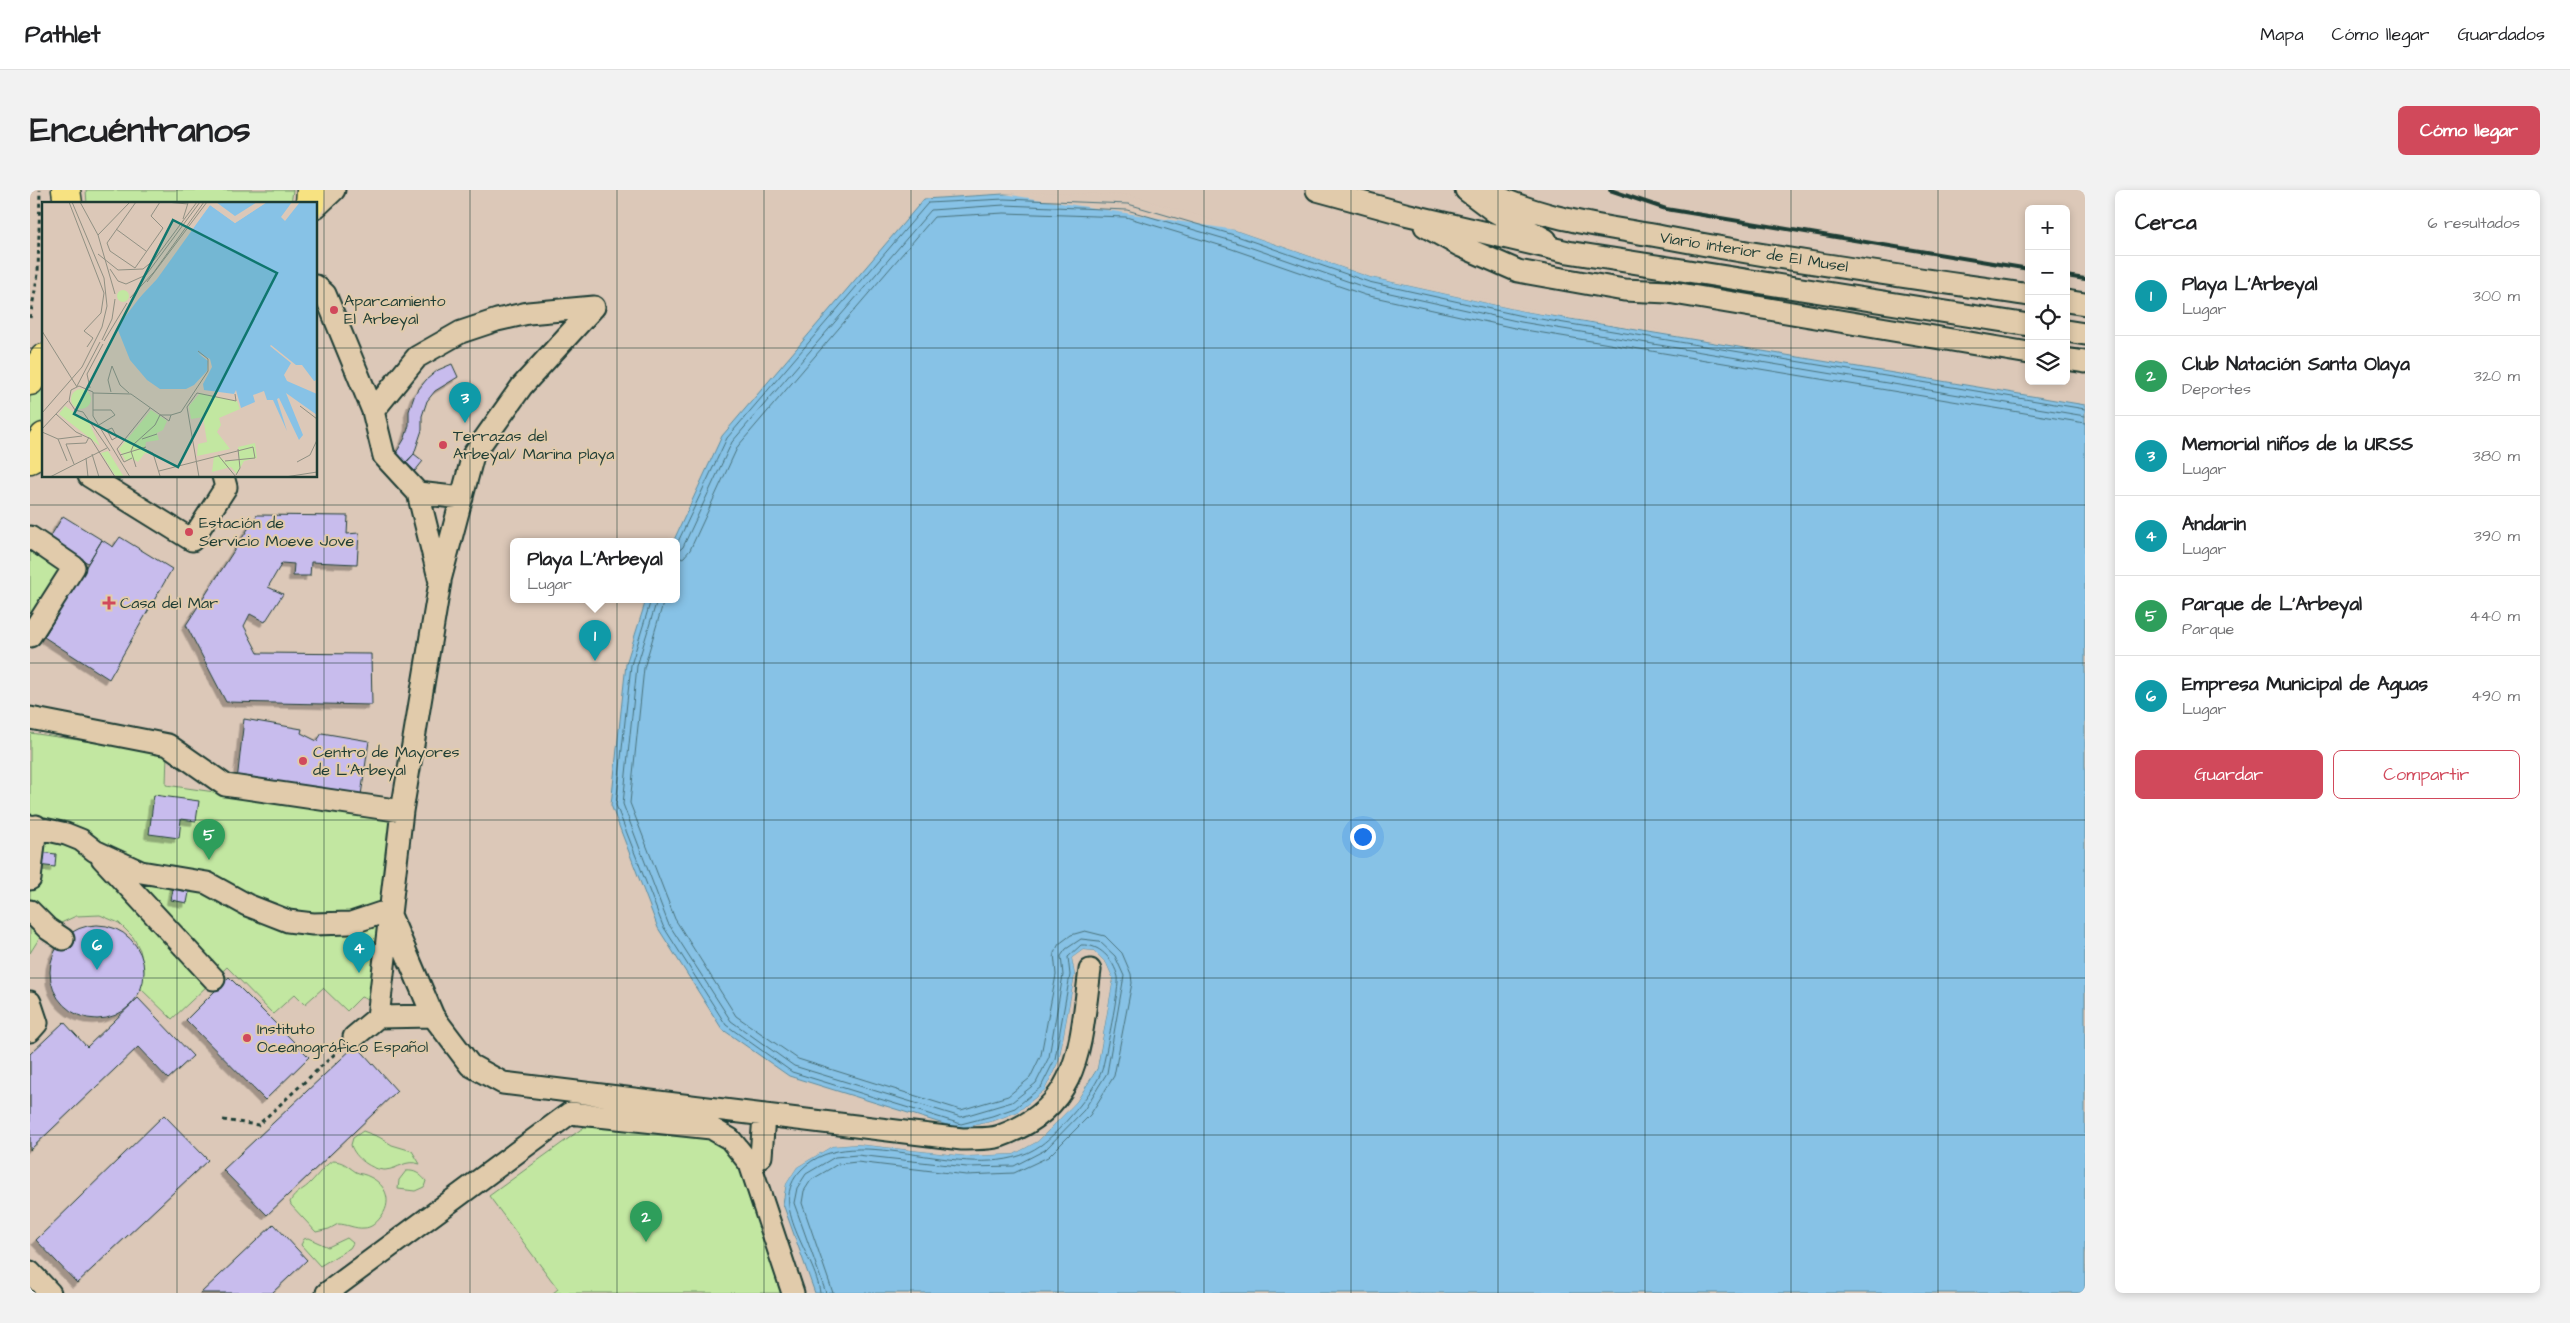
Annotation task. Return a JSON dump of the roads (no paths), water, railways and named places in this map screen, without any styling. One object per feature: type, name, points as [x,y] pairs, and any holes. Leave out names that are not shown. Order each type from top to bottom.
[{"type":"highway","points":[[30,381],[42,361]]},
{"type":"street","points":[[318,205],[334,190]]},
{"type":"street","name":"Viario interior de El Musel","points":[[1317,190],[1405,214],[1568,252],[2025,324]]},
{"type":"street","name":"Viario interior de El Musel","points":[[1466,190],[1494,211],[1568,252],[1668,292]]},
{"type":"street","name":"Viario interior de El Musel","points":[[1484,190],[1506,202],[1576,221],[1730,250],[2025,294]]},
{"type":"street","name":"Viario interior de El Musel","points":[[1405,214],[1461,246],[1518,271],[1624,290],[1668,292],[2025,352]]},
{"type":"street","points":[[318,288],[325,294],[373,412],[384,456],[418,493],[440,582]]},
{"type":"street","points":[[2070,302],[2085,304]]},
{"type":"street","points":[[373,412],[417,357],[461,332],[497,320],[528,313],[594,307],[522,386],[473,455],[440,582],[402,811],[378,1017]]},
{"type":"street","points":[[2070,331],[2085,334]]},
{"type":"street","points":[[2070,360],[2085,362]]},
{"type":"street","points":[[93,478],[192,540],[226,487],[224,478]]},
{"type":"street","points":[[418,493],[462,498]]},
{"type":"street","points":[[30,537],[74,567],[30,636]]},
{"type":"street","points":[[42,716],[168,744],[225,785],[402,811]]},
{"type":"street","points":[[30,879],[33,826],[81,840],[95,851],[214,979]]},
{"type":"street","points":[[95,851],[141,872],[206,883],[247,904],[288,921],[313,924],[351,923],[381,913],[390,915]]},
{"type":"street","points":[[30,911],[48,929],[63,938]]},
{"type":"street","points":[[390,915],[433,1016],[470,1065],[503,1083],[962,1139],[999,1136],[1038,1117],[1064,1089],[1078,1058],[1090,970]]},
{"type":"street","points":[[30,1002],[34,1027]]},
{"type":"street","points":[[354,1037],[378,1017],[433,1016]]},
{"type":"street","points":[[570,1113],[574,1091]]},
{"type":"street","points":[[327,1293],[570,1113],[711,1128],[730,1139],[750,1164],[793,1293]]},
{"type":"street","points":[[750,1164],[761,1156],[764,1116]]},
{"type":"street","points":[[30,1272],[50,1293]]},
{"type":"water","points":[[1004,194],[1129,199],[1235,230],[1370,277],[1523,311],[2085,405],[2085,1293],[815,1293],[783,1204],[786,1184],[797,1167],[832,1146],[857,1144],[967,1156],[1014,1154],[1038,1141],[1076,1102],[1097,1069],[1113,979],[1106,963],[1094,951],[1083,950],[1072,958],[1075,975],[1059,1061],[1045,1090],[1018,1112],[994,1121],[960,1129],[789,1076],[722,1029],[658,928],[611,805],[626,664],[645,603],[680,603],[680,538],[675,538],[722,436],[924,199]]},
{"type":"railway","points":[[1610,190],[1666,209],[2025,268]]},
{"type":"railway","points":[[2070,277],[2085,279]]},
{"type":"place","name":"Aparcamiento El Arbeyal","points":[[334,310]]},
{"type":"place","name":"Memorial niños de la URSS","points":[[465,423]]},
{"type":"place","name":"Terrazas del Arbeyal/ Marina playa","points":[[443,445]]},
{"type":"place","name":"Estación de Servicio Moeve Jove","points":[[189,532]]},
{"type":"place","name":"Casa del Mar","points":[[109,603]]},
{"type":"place","name":"Playa L'Arbeyal","points":[[595,661]]},
{"type":"place","name":"Centro de Mayores de L'Arbeyal","points":[[303,761]]},
{"type":"place","name":"Parque de L'Arbeyal","points":[[209,860]]},
{"type":"place","name":"Empresa Municipal de Aguas","points":[[97,970]]},
{"type":"place","name":"Andarin","points":[[359,973]]},
{"type":"place","name":"Instituto Oceanográfico Español","points":[[247,1038]]},
{"type":"place","name":"Club Natación Santa Olaya","points":[[646,1242]]}]
